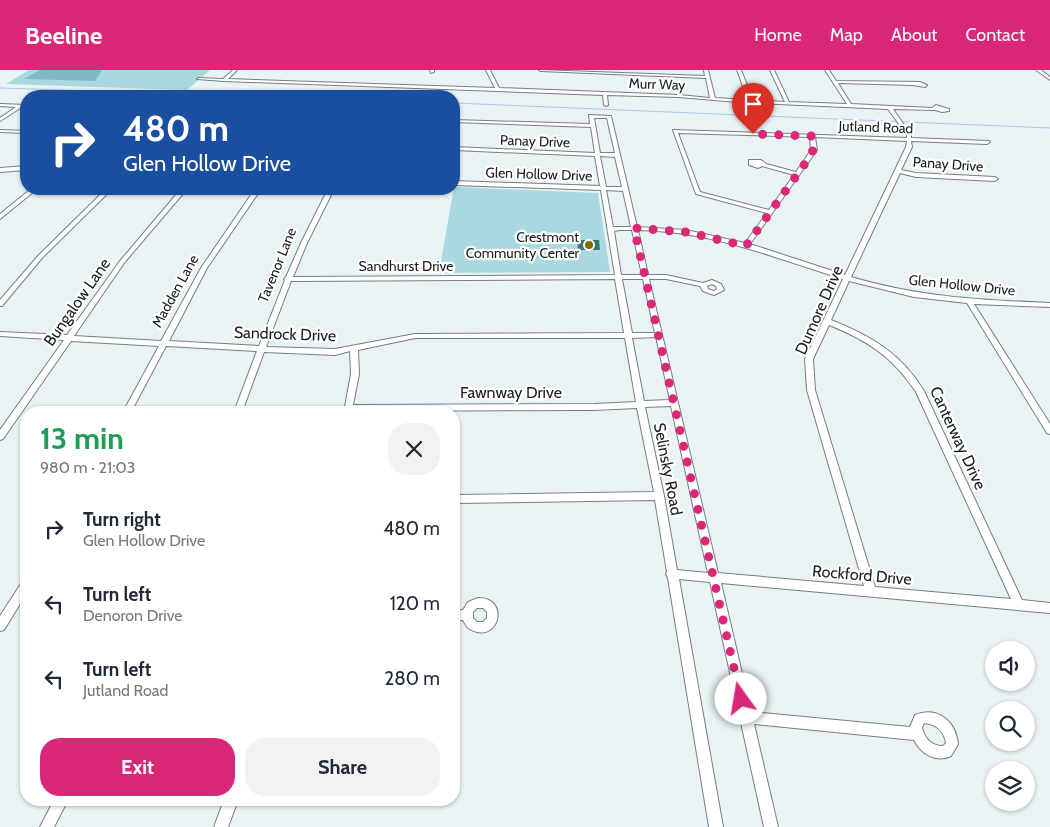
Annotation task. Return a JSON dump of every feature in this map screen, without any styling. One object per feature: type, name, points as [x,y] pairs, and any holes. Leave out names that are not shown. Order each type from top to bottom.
[{"type":"street","points":[[224,80],[235,70]]},
{"type":"street","points":[[488,70],[498,90]]},
{"type":"street","points":[[541,70],[708,77]]},
{"type":"street","points":[[706,70],[714,99]]},
{"type":"street","points":[[739,70],[752,104]]},
{"type":"street","points":[[772,70],[788,104]]},
{"type":"street","points":[[827,70],[850,106]]},
{"type":"street","points":[[1038,70],[1050,79]]},
{"type":"street","name":"Murr Way","points":[[199,80],[605,93],[714,99],[752,104],[934,109]]},
{"type":"street","points":[[834,82],[913,84]]},
{"type":"street","points":[[605,93],[606,104]]},
{"type":"street","points":[[0,105],[20,106]]},
{"type":"street","points":[[889,107],[910,140]]},
{"type":"street","points":[[0,120],[20,108]]},
{"type":"street","name":"Selinsky Road","points":[[716,827],[659,496],[640,404],[596,155],[592,121],[609,117],[616,155],[770,827]]},
{"type":"street","points":[[460,121],[592,121]]},
{"type":"street","points":[[0,131],[20,132]]},
{"type":"street","name":"Jutland Road","points":[[770,212],[698,193],[675,131],[987,142]]},
{"type":"street","points":[[746,246],[814,150],[812,136]]},
{"type":"street","name":"Dumore Drive","points":[[872,593],[810,390],[809,359],[899,171],[910,147],[910,140]]},
{"type":"street","name":"Panay Drive","points":[[460,149],[616,155]]},
{"type":"street","points":[[763,165],[797,174]]},
{"type":"street","points":[[0,170],[20,168]]},
{"type":"street","name":"Panay Drive","points":[[899,171],[916,174],[995,179]]},
{"type":"street","name":"Glen Hollow Drive","points":[[460,183],[624,189]]},
{"type":"street","points":[[0,218],[27,195]]},
{"type":"street","points":[[0,304],[40,257],[103,195]]},
{"type":"street","name":"Bungalow Lane","points":[[22,406],[122,262],[179,195]]},
{"type":"street","name":"Madden Lane","points":[[130,406],[204,268],[254,195]]},
{"type":"street","name":"Tavenor Lane","points":[[240,406],[301,245],[328,195]]},
{"type":"street","name":"Glen Hollow Drive","points":[[610,229],[634,228],[686,232],[746,246],[848,277],[921,296],[969,301],[1050,305]]},
{"type":"street","name":"Sandhurst Drive","points":[[287,279],[666,277],[704,285]]},
{"type":"street","points":[[969,301],[1050,431]]},
{"type":"street","name":"Canterway Drive","points":[[828,322],[852,330],[874,343],[907,370],[920,391],[1019,605]]},
{"type":"street","name":"Sandrock Drive","points":[[0,334],[313,352],[335,352],[415,336],[658,335]]},
{"type":"street","points":[[350,406],[355,374],[354,348]]},
{"type":"street","name":"Fawnway Drive","points":[[460,409],[594,407],[673,403]]},
{"type":"street","name":"Bungalow Lane","points":[[0,437],[20,408]]},
{"type":"street","points":[[460,499],[659,496]]},
{"type":"street","name":"Rockford Drive","points":[[672,574],[1050,608]]},
{"type":"street","points":[[0,626],[20,594]]},
{"type":"street","points":[[460,616],[467,616]]},
{"type":"street","points":[[745,717],[917,734]]},
{"type":"street","points":[[47,827],[58,806]]},
{"type":"street","points":[[221,827],[229,806]]},
{"type":"shaded area","points":[[29,70],[210,70],[187,90],[6,84]]},
{"type":"shaded area","points":[[40,70],[101,70],[101,72],[95,81],[24,79]]},
{"type":"shaded area","points":[[460,187],[598,193],[610,272],[439,273],[453,195],[460,195]]},
{"type":"building","name":"Crestmont Community Center","points":[[577,240],[599,240],[600,250],[578,250]]},
{"type":"waterway","points":[[0,88],[61,90]]},
{"type":"waterway","points":[[460,103],[1050,128]]},
{"type":"place","name":"Crestmont Community Center","points":[[589,245]]},
{"type":"route","points":[[741,699],[634,228],[655,228],[686,232],[715,237],[746,246],[814,150],[812,136],[753,134]]}]
